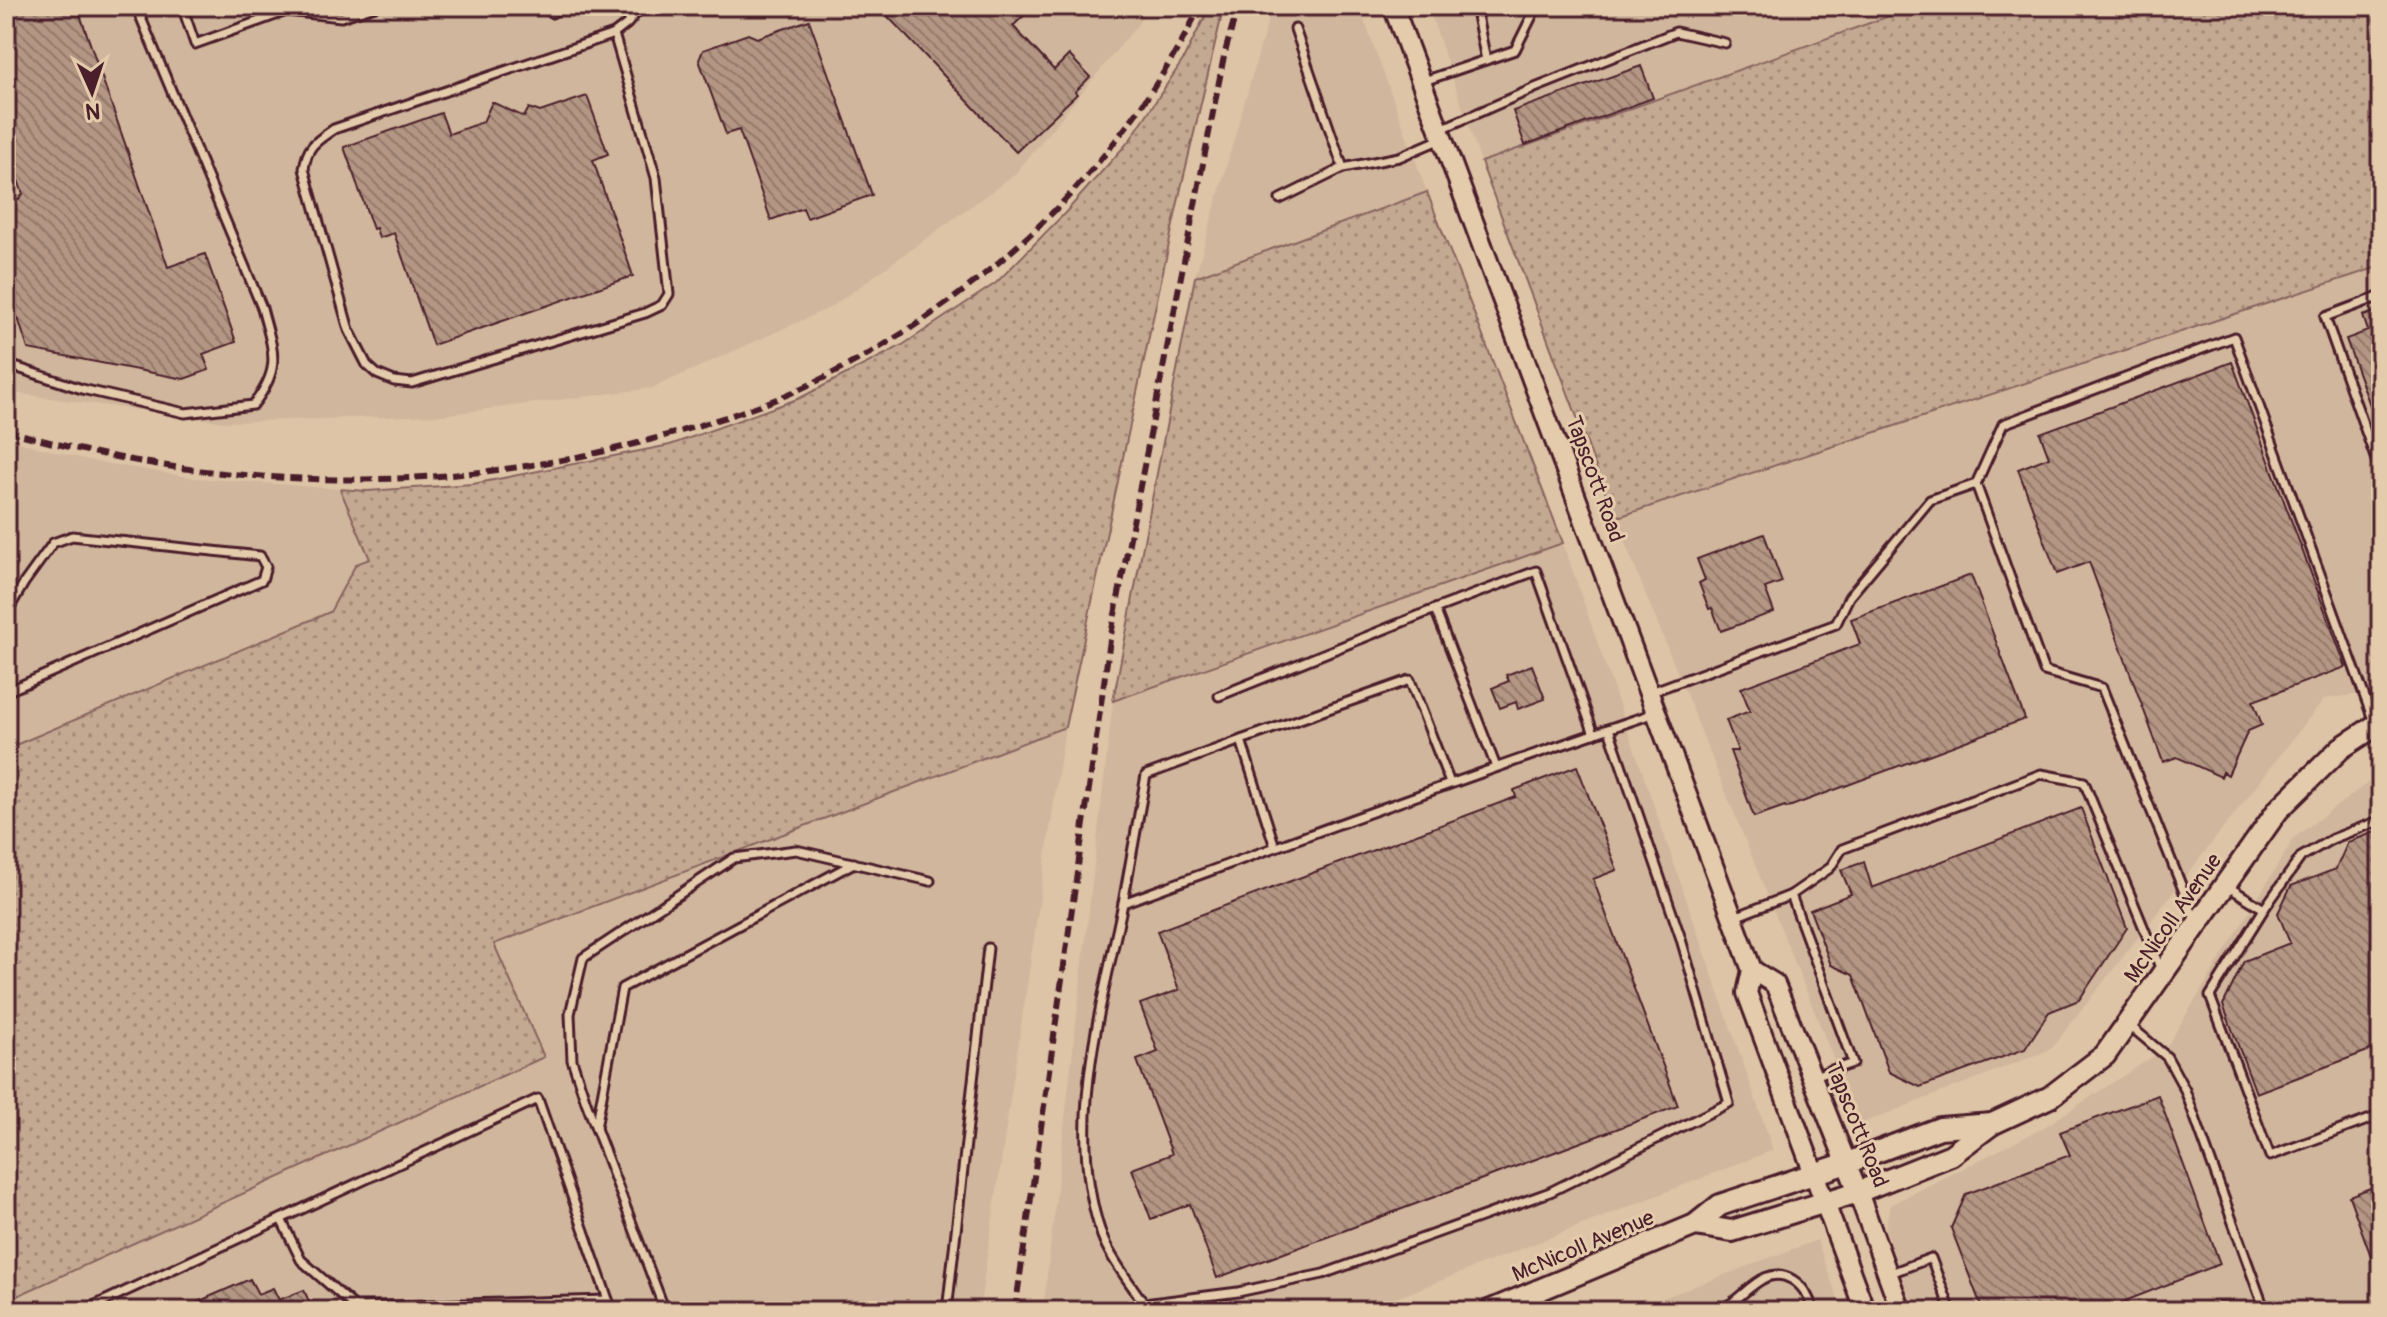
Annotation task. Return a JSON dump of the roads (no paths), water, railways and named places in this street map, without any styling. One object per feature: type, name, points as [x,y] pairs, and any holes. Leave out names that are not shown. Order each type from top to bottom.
[{"type":"main road","name":"McNicoll Avenue","points":[[1695,1225],[1732,1231],[1858,1192],[1951,1155],[1992,1124],[2050,1097],[2105,1055],[2278,810],[2341,748],[2378,724]]},
{"type":"main road","name":"McNicoll Avenue","points":[[1489,1311],[1525,1304],[1695,1225],[1720,1205],[1940,1128],[1992,1124]]},
{"type":"street","name":"Tapscott Road","points":[[1393,6],[1752,970],[1747,993],[1865,1311]]},
{"type":"street","name":"Tapscott Road","points":[[1752,970],[1775,984],[1847,1163],[1901,1311]]},
{"type":"lane","points":[[6,364],[82,389],[185,413],[253,405],[267,387],[275,359],[262,308],[136,6]]},
{"type":"lane","points":[[182,6],[195,44],[287,11],[341,17],[375,6]]},
{"type":"lane","points":[[545,6],[552,13],[562,6]]},
{"type":"lane","points":[[614,34],[656,178],[669,294],[662,305],[645,313],[412,383],[394,381],[377,374],[367,365],[349,330],[304,169],[307,152],[317,140],[334,129],[614,34],[642,6]]},
{"type":"lane","points":[[1475,6],[1486,60]]},
{"type":"lane","points":[[1421,82],[1515,50],[1537,6]]},
{"type":"lane","points":[[1295,29],[1343,168]]},
{"type":"lane","points":[[1280,199],[1343,168],[1399,157],[1535,88],[1676,32],[1725,43]]},
{"type":"lane","points":[[2381,296],[2325,317],[2381,474]]},
{"type":"lane","points":[[2197,924],[2102,688],[2044,671],[1976,484],[2003,424],[2234,337],[2378,724]]},
{"type":"lane","points":[[1649,693],[1836,624],[1849,597],[1930,500],[1976,484]]},
{"type":"lane","points":[[6,614],[53,543],[72,536],[260,556],[266,567],[262,580],[6,692]]},
{"type":"lane","points":[[1219,696],[1536,571],[1594,734]]},
{"type":"lane","points":[[1435,609],[1496,767]]},
{"type":"lane","points":[[1450,783],[1410,680],[1146,775],[1088,1079],[1086,1148],[1092,1201],[1103,1239],[1144,1304],[1238,1292],[1337,1269],[1550,1192],[1729,1103],[1668,898],[1609,729]]},
{"type":"lane","points":[[1123,903],[1450,783],[1657,713]]},
{"type":"lane","points":[[1241,740],[1275,847]]},
{"type":"lane","points":[[1732,918],[1791,895],[1830,868],[1842,849],[2041,774],[2084,782],[2163,973]]},
{"type":"lane","points":[[2381,820],[2332,839],[2301,857],[2264,909],[2210,996],[2270,1156],[2381,1115]]},
{"type":"lane","points":[[665,1311],[572,1060],[570,1014],[583,958],[734,858],[796,850],[930,881]]},
{"type":"lane","points":[[596,1130],[622,988],[854,863]]},
{"type":"lane","points":[[2225,885],[2264,909]]},
{"type":"lane","points":[[1791,895],[1853,1063],[1812,1077]]},
{"type":"lane","points":[[947,1311],[988,948]]},
{"type":"lane","points":[[2127,1023],[2167,1057],[2185,1090],[2265,1311]]},
{"type":"lane","points":[[83,1311],[538,1099],[612,1311]]},
{"type":"lane","points":[[281,1219],[301,1260],[354,1309],[608,1300]]},
{"type":"lane","points":[[1888,1274],[1931,1258],[1951,1311]]},
{"type":"lane","points":[[1716,1311],[1732,1303],[1765,1277],[1783,1274],[1809,1296],[1814,1311]]},
{"type":"railway","points":[[6,430],[90,452],[176,467],[263,477],[350,480],[437,476],[524,466],[610,450],[760,405],[837,371],[911,328],[1015,248],[1076,188],[1112,146],[1160,79],[1200,6]]},
{"type":"railway","points":[[1015,1311],[1110,640],[1224,56],[1238,6]]}]
